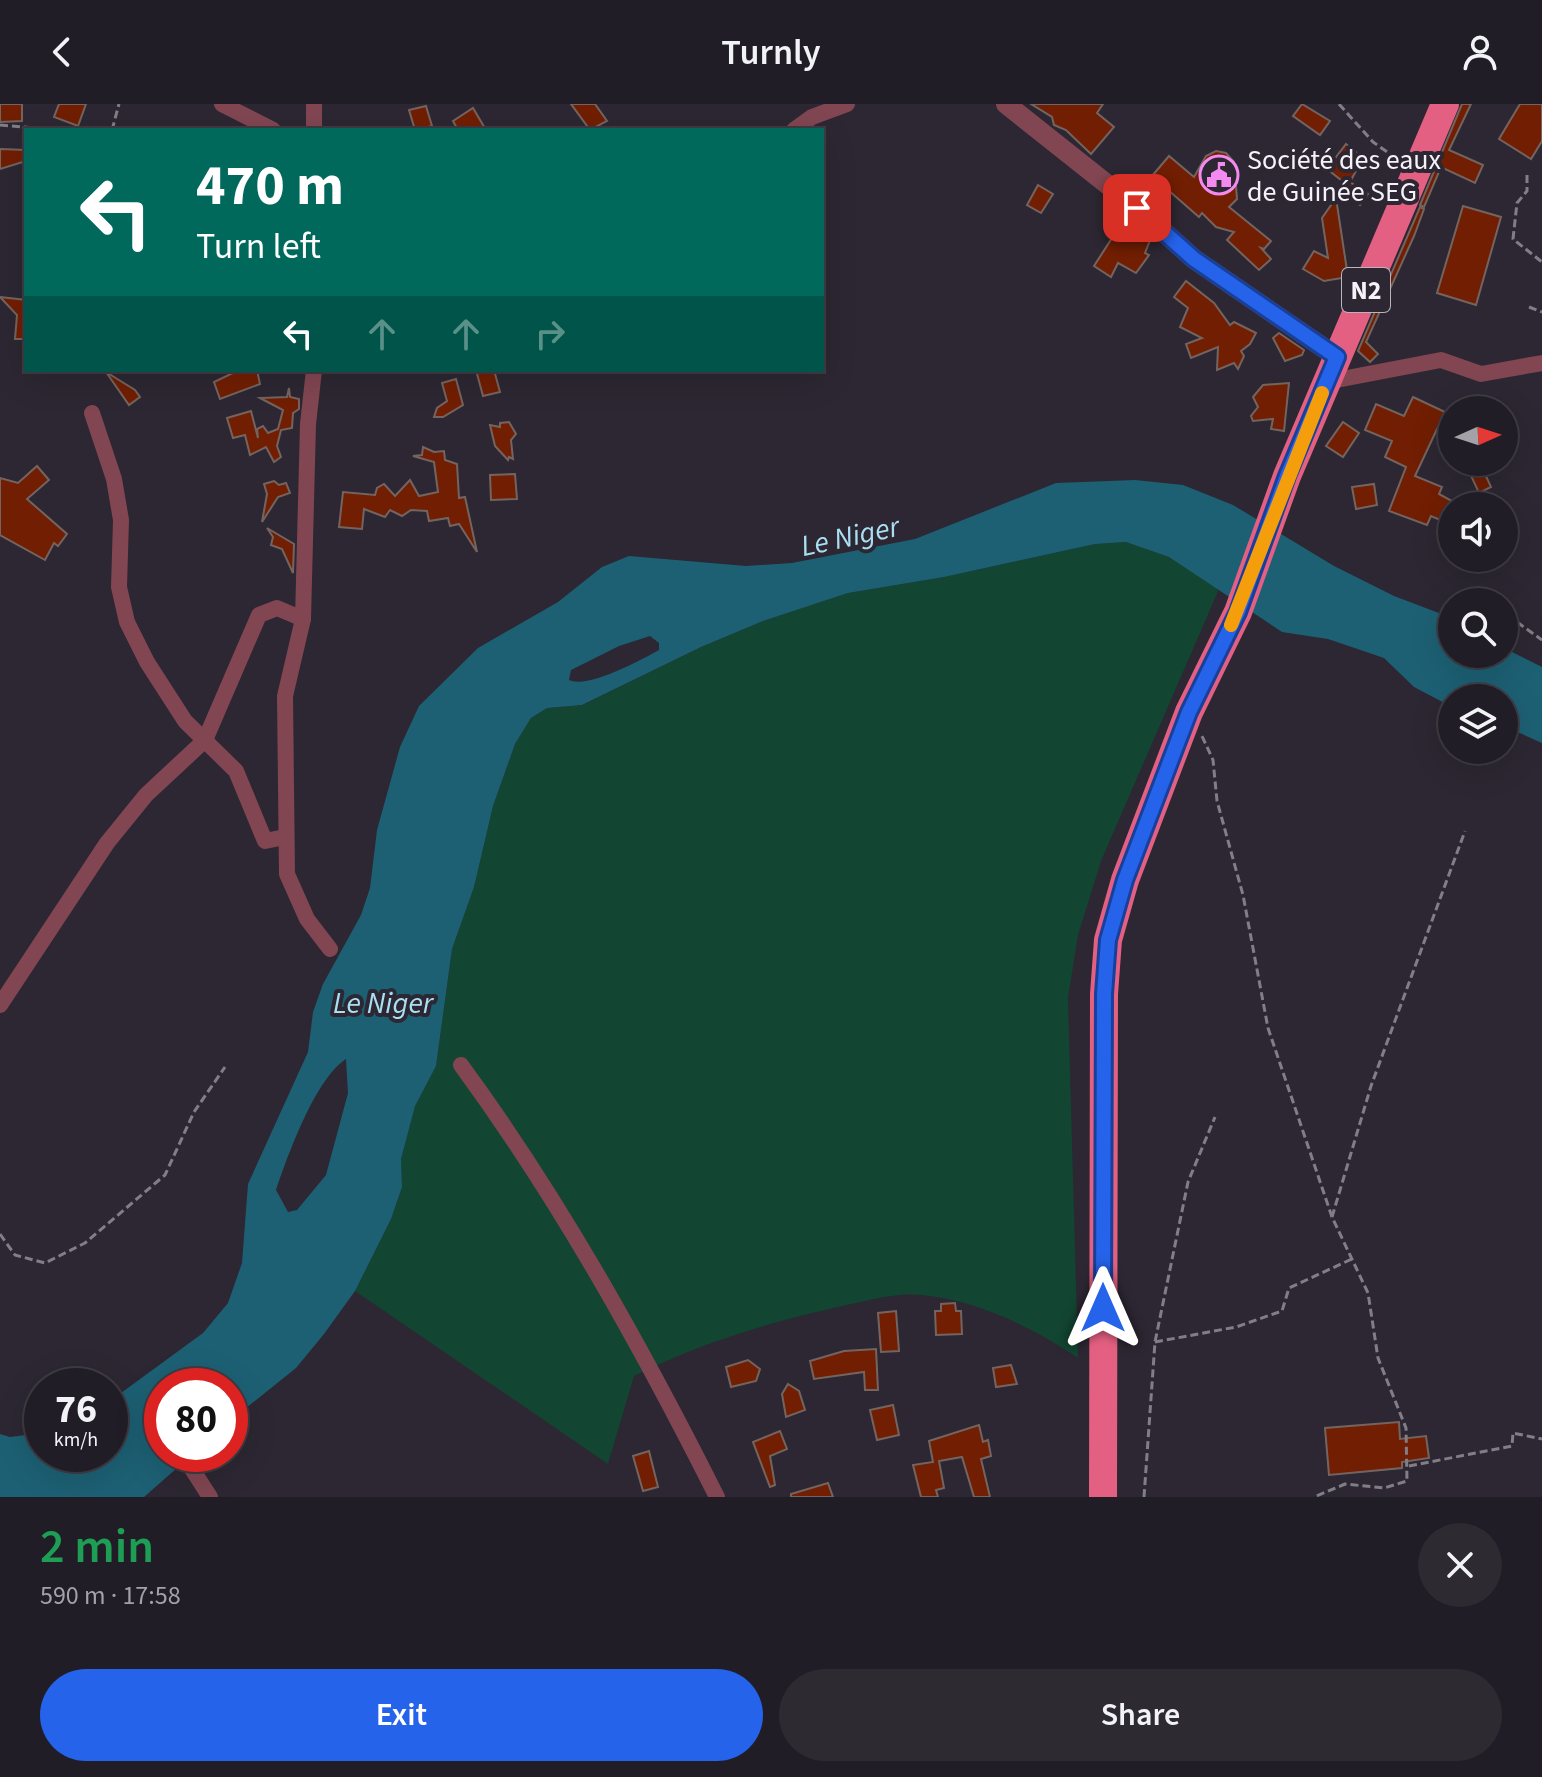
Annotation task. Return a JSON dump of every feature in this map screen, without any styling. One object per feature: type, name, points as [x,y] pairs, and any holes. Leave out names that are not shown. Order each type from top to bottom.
[{"type":"highway","name":"N2","points":[[1103,1497],[1104,994],[1108,940],[1125,880],[1189,712],[1238,612],[1287,476],[1445,104]]},
{"type":"street","points":[[222,104],[269,128]]},
{"type":"street","points":[[314,104],[314,128]]},
{"type":"street","points":[[797,128],[812,117],[847,104]]},
{"type":"street","points":[[1006,104],[1332,370],[1441,360],[1481,374],[1542,363]]},
{"type":"street","points":[[314,372],[308,424],[303,619],[285,696],[285,837],[287,874],[307,919],[330,949]]},
{"type":"street","points":[[92,413],[114,479],[121,520],[119,587],[127,622],[147,662],[185,721],[236,771],[265,841],[285,837]]},
{"type":"street","points":[[0,1005],[107,843],[146,795],[205,740],[259,615],[277,608],[303,619]]},
{"type":"street","points":[[461,1065],[497,1114],[641,1347],[717,1497]]},
{"type":"street","points":[[194,1472],[210,1497]]},
{"type":"path","points":[[113,128],[119,104]]},
{"type":"path","points":[[1339,104],[1373,142],[1416,173]]},
{"type":"path","points":[[1346,104],[1349,113]]},
{"type":"path","points":[[0,125],[35,128]]},
{"type":"path","points":[[1527,175],[1527,191],[1517,203],[1513,239],[1542,262]]},
{"type":"path","points":[[1529,307],[1542,312]]},
{"type":"path","points":[[1518,623],[1542,640]]},
{"type":"path","points":[[1189,712],[1213,760],[1217,801],[1243,895],[1268,1028],[1332,1217],[1368,1293],[1378,1358],[1406,1428],[1407,1481],[1384,1488],[1345,1484],[1314,1497]]},
{"type":"path","points":[[1332,1217],[1371,1086],[1465,831]]},
{"type":"path","points":[[0,1234],[15,1255],[45,1263],[85,1243],[165,1175],[194,1112],[225,1067]]},
{"type":"path","points":[[1144,1497],[1155,1342],[1188,1182],[1215,1117]]},
{"type":"path","points":[[1155,1342],[1236,1327],[1282,1311],[1289,1288],[1354,1258]]},
{"type":"path","points":[[1407,1466],[1512,1446],[1513,1433],[1542,1439]]},
{"type":"green space","points":[[1126,542],[1169,557],[1219,589],[1101,861],[1078,935],[1068,998],[1078,1358],[1003,1317],[942,1298],[901,1295],[842,1306],[736,1335],[684,1353],[634,1376],[608,1464],[355,1291],[391,1219],[402,1187],[401,1159],[415,1105],[436,1066],[452,949],[474,887],[493,806],[515,744],[531,718],[547,708],[583,705],[701,647],[763,621],[848,593],[944,577],[1095,544]]},
{"type":"water","name":"Le Niger","points":[[1135,480],[1183,485],[1233,505],[1334,566],[1394,596],[1438,613],[1438,668],[1518,668],[1518,655],[1542,667],[1542,743],[1518,732],[1518,684],[1438,684],[1438,700],[1414,687],[1384,658],[1328,639],[1282,632],[1169,557],[1126,542],[1095,544],[944,577],[848,593],[763,621],[701,647],[582,705],[547,708],[531,718],[515,744],[493,806],[474,887],[452,949],[436,1066],[415,1106],[401,1159],[402,1187],[391,1219],[355,1291],[296,1368],[248,1407],[248,1368],[155,1368],[203,1333],[228,1303],[242,1263],[248,1184],[308,1052],[313,1012],[323,984],[361,915],[370,888],[377,830],[400,747],[419,706],[478,648],[558,602],[602,567],[629,556],[746,566],[792,563],[915,539],[1056,483]],"holes":[[[650,636],[659,643],[659,650],[628,666],[589,681],[569,680],[571,670],[619,646]],[[346,1059],[348,1093],[326,1175],[297,1210],[288,1212],[276,1190],[288,1158],[313,1100]]]},
{"type":"water","name":"Le Niger","points":[[144,1376],[144,1472],[172,1472],[144,1497],[0,1497],[0,1434],[10,1437],[24,1435],[24,1472],[128,1472],[128,1388]]},
{"type":"building","points":[[0,104],[22,104],[22,121],[0,122]]},
{"type":"building","points":[[59,104],[86,104],[78,126],[54,117]]},
{"type":"building","points":[[571,104],[595,104],[607,121],[589,128]]},
{"type":"building","points":[[1031,104],[1103,104],[1097,113],[1114,127],[1091,154],[1066,130],[1054,125],[1052,117]]},
{"type":"building","points":[[1302,104],[1330,121],[1320,135],[1293,116]]},
{"type":"building","points":[[1462,104],[1471,104],[1449,150],[1483,165],[1475,183],[1441,167],[1424,207],[1420,205]]},
{"type":"building","points":[[1520,104],[1542,104],[1542,141],[1531,159],[1499,139]]},
{"type":"building","points":[[426,106],[432,126],[414,128],[409,110]]},
{"type":"building","points":[[473,108],[485,128],[457,128],[453,121]]},
{"type":"building","points":[[1346,144],[1363,158],[1350,182],[1368,194],[1360,205],[1341,190],[1346,184],[1327,169]]},
{"type":"building","points":[[0,149],[24,150],[24,162],[0,169]]},
{"type":"building","points":[[1216,151],[1226,153],[1234,162],[1237,199],[1229,207],[1271,241],[1264,249],[1261,248],[1271,259],[1259,270],[1227,240],[1234,232],[1216,227],[1202,213],[1199,217],[1152,176],[1169,156],[1194,177],[1206,156]]},
{"type":"building","points":[[1038,185],[1053,194],[1041,213],[1027,205]]},
{"type":"building","points":[[1336,198],[1348,277],[1324,281],[1303,269],[1314,251],[1328,258],[1322,218]]},
{"type":"building","points":[[1463,206],[1501,217],[1476,305],[1437,293]]},
{"type":"building","points":[[1420,207],[1424,209],[1414,236],[1366,342],[1378,354],[1370,362],[1358,351]]},
{"type":"building","points":[[1121,224],[1142,239],[1151,238],[1145,253],[1149,255],[1136,273],[1118,263],[1111,277],[1094,266]]},
{"type":"building","points":[[1186,281],[1214,303],[1230,325],[1234,322],[1256,333],[1250,344],[1241,351],[1244,356],[1238,369],[1234,363],[1217,370],[1218,347],[1191,358],[1186,344],[1202,338],[1180,327],[1188,308],[1174,297]]},
{"type":"building","points":[[0,297],[24,300],[24,339],[15,339],[17,315]]},
{"type":"building","points":[[1279,333],[1304,350],[1302,355],[1285,361],[1273,338]]},
{"type":"building","points":[[106,372],[135,390],[140,397],[129,405]]},
{"type":"building","points":[[235,372],[257,372],[260,384],[220,399],[214,382]]},
{"type":"building","points":[[477,372],[495,372],[500,392],[483,396]]},
{"type":"building","points":[[456,379],[463,405],[443,417],[434,417],[437,408],[447,401],[442,383]]},
{"type":"building","points":[[1289,383],[1284,431],[1271,429],[1273,419],[1253,421],[1251,416],[1258,407],[1253,397],[1263,385]]},
{"type":"building","points":[[289,388],[290,397],[299,399],[299,409],[293,413],[292,428],[281,430],[277,446],[281,457],[274,462],[266,447],[250,455],[245,435],[233,438],[227,418],[251,411],[258,438],[257,429],[263,426],[268,433],[278,429],[283,410],[260,398],[287,397]]},
{"type":"building","points":[[1413,397],[1438,409],[1438,427],[1415,476],[1442,487],[1438,492],[1438,519],[1431,516],[1427,525],[1389,511],[1406,467],[1385,457],[1392,441],[1365,430],[1376,404],[1404,416]]},
{"type":"building","points":[[509,422],[516,434],[511,440],[513,459],[509,457],[508,460],[495,446],[490,425],[500,427],[500,423]]},
{"type":"building","points":[[1343,422],[1359,433],[1343,457],[1326,446]]},
{"type":"building","points":[[423,447],[434,452],[444,451],[445,460],[457,464],[459,498],[465,497],[477,552],[459,524],[450,526],[448,518],[429,521],[427,511],[411,510],[402,516],[390,510],[385,517],[364,509],[362,529],[339,527],[343,492],[375,495],[377,488],[384,484],[395,496],[410,480],[419,496],[438,492],[434,462],[413,456],[422,455]]},
{"type":"building","points":[[37,466],[49,480],[27,499],[67,534],[58,546],[54,543],[45,560],[0,535],[0,478],[18,483]]},
{"type":"building","points":[[515,474],[517,499],[491,500],[490,475]]},
{"type":"building","points":[[1471,476],[1486,476],[1491,487],[1479,492]]},
{"type":"building","points":[[274,481],[279,485],[286,483],[290,493],[278,497],[262,522],[267,494],[264,484]]},
{"type":"building","points":[[1374,484],[1377,505],[1356,509],[1352,487]]},
{"type":"building","points":[[267,528],[294,544],[293,573],[282,549],[271,545],[273,537]]},
{"type":"building","points":[[955,1303],[956,1311],[961,1311],[962,1334],[936,1335],[935,1311],[941,1311],[941,1304]]},
{"type":"building","points":[[896,1311],[899,1351],[881,1352],[878,1313]]},
{"type":"building","points":[[876,1349],[878,1390],[865,1390],[864,1372],[814,1379],[810,1361],[844,1351]]},
{"type":"building","points":[[748,1360],[760,1369],[756,1381],[731,1387],[726,1367]]},
{"type":"building","points":[[1011,1365],[1017,1384],[996,1387],[993,1368]]},
{"type":"building","points":[[788,1384],[799,1391],[805,1410],[786,1417],[782,1394]]},
{"type":"building","points":[[893,1405],[899,1435],[877,1440],[870,1410]]},
{"type":"building","points":[[1399,1422],[1400,1439],[1426,1436],[1429,1458],[1402,1462],[1402,1468],[1329,1475],[1325,1428]]},
{"type":"building","points":[[979,1425],[983,1442],[988,1440],[991,1456],[981,1459],[990,1497],[974,1497],[962,1457],[939,1461],[944,1488],[936,1490],[938,1497],[921,1497],[913,1465],[933,1462],[929,1441]]},
{"type":"building","points":[[780,1431],[787,1449],[770,1456],[775,1485],[770,1487],[753,1442]]},
{"type":"building","points":[[649,1451],[658,1487],[643,1491],[633,1456]]},
{"type":"building","points":[[828,1483],[833,1497],[791,1497],[791,1494]]},
{"type":"slow traffic","points":[[1231,625],[1322,393]]},
{"type":"place","name":"Société des eaux de Guinée SEG","points":[[1219,175]]},
{"type":"route","points":[[1103,1308],[1104,994],[1108,940],[1125,880],[1189,712],[1238,612],[1287,476],[1337,357],[1194,259],[1137,208]]}]
